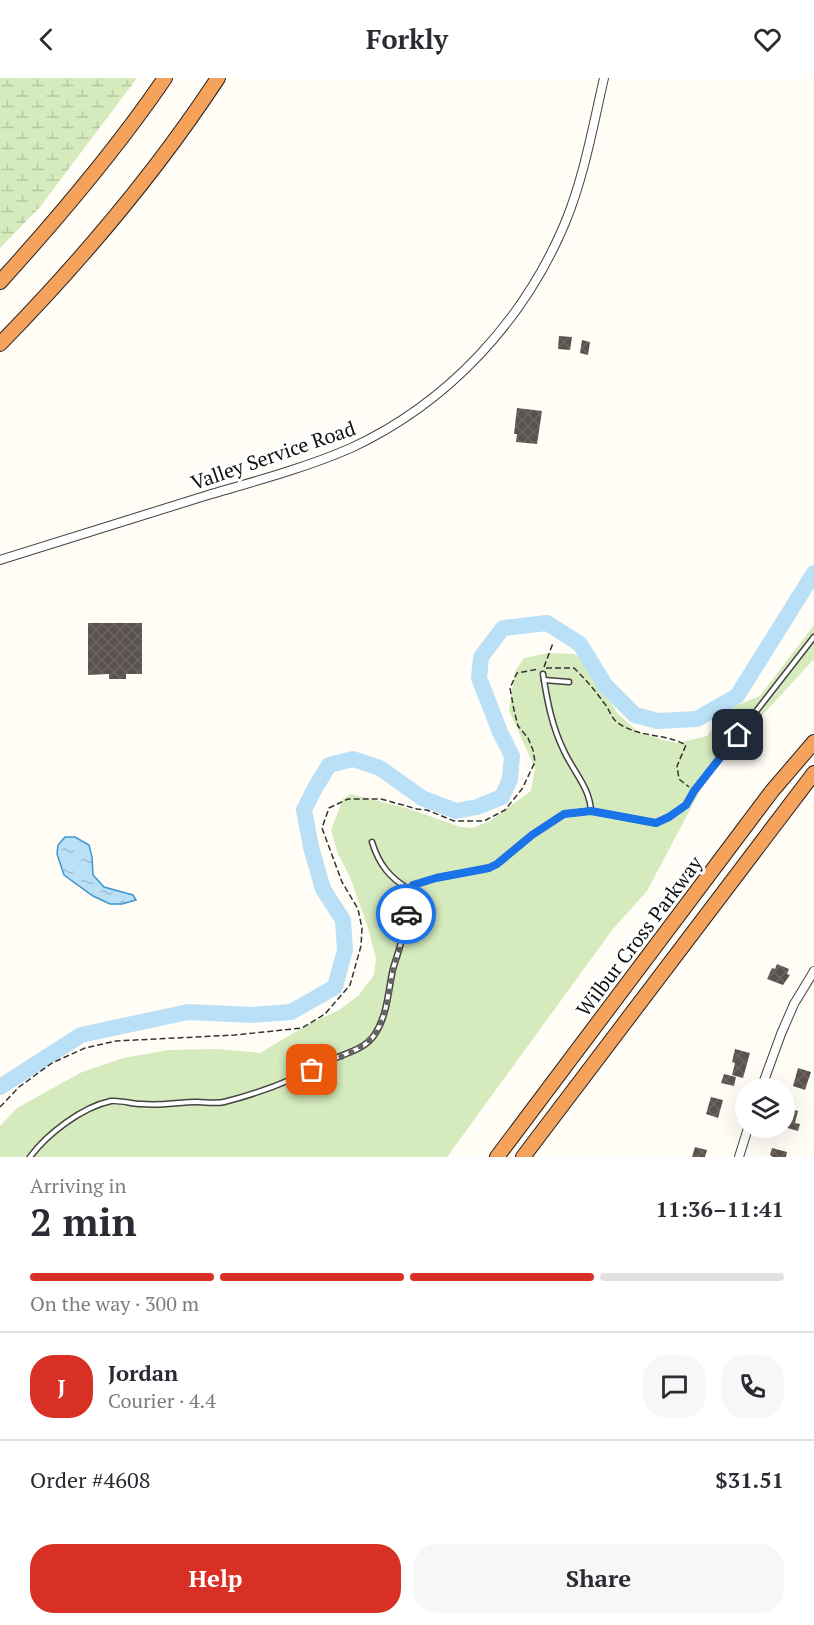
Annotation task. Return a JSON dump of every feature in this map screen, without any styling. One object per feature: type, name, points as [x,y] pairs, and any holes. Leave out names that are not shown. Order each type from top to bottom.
[{"type":"highway","points":[[0,282],[85,185],[165,78]]},
{"type":"highway","points":[[0,344],[112,220],[178,135],[218,78]]},
{"type":"highway","name":"Wilbur Cross Parkway","points":[[497,1157],[772,791],[814,742]]},
{"type":"highway","name":"Wilbur Cross Parkway","points":[[523,1157],[814,773]]},
{"type":"street","name":"Valley Service Road","points":[[0,560],[335,454],[389,428],[444,389],[470,366],[501,330],[522,302],[547,261],[574,197],[604,78]]},
{"type":"street","points":[[765,1078],[794,1004],[814,971]]},
{"type":"street","points":[[739,1157],[745,1138]]},
{"type":"lane","points":[[30,1157],[39,1144],[59,1127],[99,1104],[114,1101],[142,1104],[223,1102],[259,1093],[363,1046],[375,1036],[386,1009],[404,931],[406,902],[413,885],[497,864],[532,835],[564,814],[591,811],[656,823],[669,817],[686,805],[694,791],[814,637]]},
{"type":"lane","points":[[543,674],[551,716],[560,742],[590,798],[591,811]]},
{"type":"lane","points":[[543,680],[568,682]]},
{"type":"lane","points":[[372,842],[383,868],[394,881],[410,890]]},
{"type":"path","points":[[543,674],[553,643]]},
{"type":"green space","points":[[0,78],[137,78],[40,207],[0,248]]},
{"type":"green space","points":[[814,625],[814,659],[710,772],[647,891],[613,929],[447,1157],[0,1157],[0,1126],[17,1108],[82,1072],[123,1058],[169,1050],[218,1049],[260,1053],[307,1025],[339,1010],[358,996],[374,975],[376,959],[368,928],[350,877],[338,854],[331,830],[343,799],[351,794],[409,809],[461,827],[472,828],[490,821],[531,791],[535,768],[509,711],[515,671],[524,658],[548,653],[574,654],[586,661],[617,713],[638,732],[678,743],[707,736],[728,709],[760,696]]},
{"type":"water","points":[[65,837],[75,837],[89,845],[93,875],[104,887],[133,895],[136,900],[122,904],[110,904],[93,896],[64,875],[57,854],[58,845]]},
{"type":"building","points":[[559,336],[572,337],[570,350],[558,349]]},
{"type":"building","points":[[582,340],[590,342],[588,355],[580,353]]},
{"type":"building","points":[[517,408],[542,411],[537,444],[516,442],[517,434],[514,434]]},
{"type":"building","points":[[88,623],[142,623],[142,674],[126,674],[126,679],[109,679],[109,674],[88,675]]},
{"type":"building","points":[[777,964],[789,969],[787,974],[790,975],[783,985],[767,979],[772,968],[775,969]]},
{"type":"building","points":[[735,1049],[750,1053],[743,1078],[732,1075],[735,1063],[732,1062]]},
{"type":"building","points":[[798,1068],[811,1072],[805,1090],[795,1087]]},
{"type":"building","points":[[724,1074],[736,1077],[734,1086],[721,1083]]},
{"type":"building","points":[[711,1097],[723,1100],[718,1118],[706,1114]]},
{"type":"building","points":[[795,1123],[800,1124],[798,1131],[795,1130]]},
{"type":"building","points":[[695,1147],[707,1150],[705,1157],[692,1157]]},
{"type":"building","points":[[772,1148],[787,1152],[786,1157],[773,1157],[770,1155]]},
{"type":"waterway","points":[[0,1087],[81,1035],[188,1012],[252,1015],[291,1012],[335,987],[345,950],[343,920],[323,889],[311,847],[304,810],[329,765],[353,759],[380,768],[422,798],[456,811],[477,807],[502,797],[510,779],[512,756],[479,678],[481,657],[503,628],[547,623],[580,644],[605,685],[635,715],[658,721],[697,719],[737,696],[814,573]]},
{"type":"way so far","points":[[312,1070],[333,1059],[343,1057],[375,1036],[386,1009],[406,914]]},
{"type":"route","points":[[406,914],[406,902],[413,885],[467,871],[489,868],[546,824],[564,814],[591,811],[656,823],[669,817],[686,805],[694,791],[738,735]]}]
